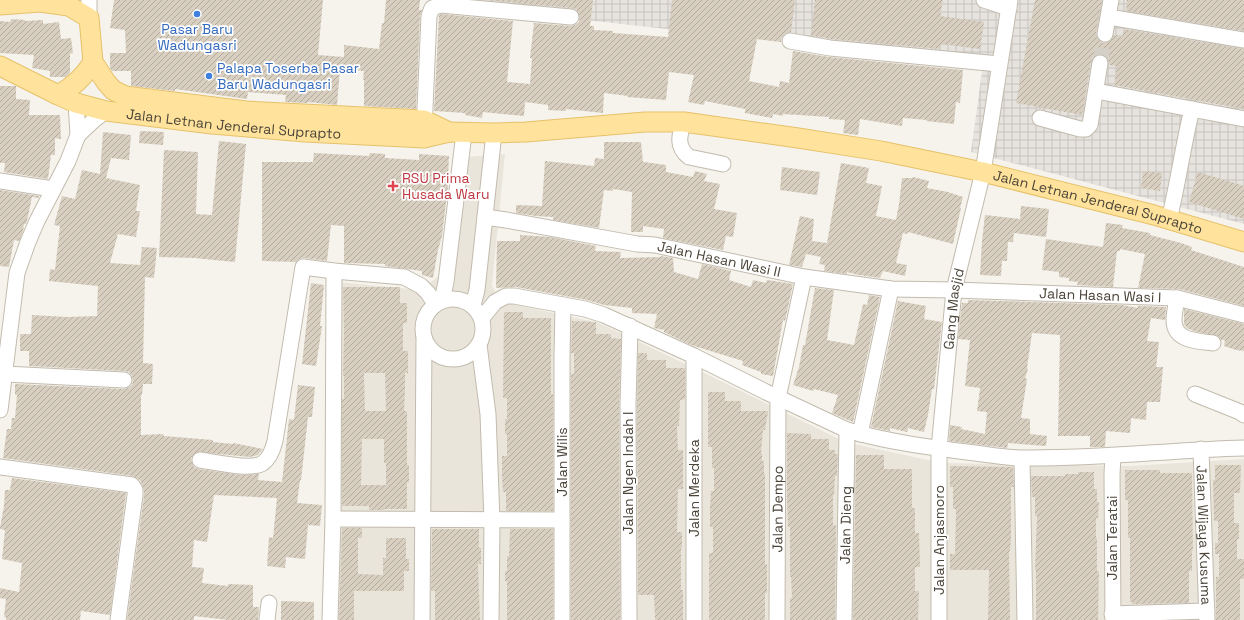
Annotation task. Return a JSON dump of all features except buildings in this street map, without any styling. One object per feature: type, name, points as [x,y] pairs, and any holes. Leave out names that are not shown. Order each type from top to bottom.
[{"type":"main road","points":[[0,5],[40,2],[72,3],[89,9],[93,62],[113,90],[125,96],[424,129]]},
{"type":"main road","points":[[58,95],[68,90],[78,82],[87,73],[93,62]]},
{"type":"main road","name":"Jalan Letnan Jenderal Suprapto","points":[[0,66],[76,103],[106,111],[220,125],[305,132],[424,129],[457,133],[494,134],[645,122],[684,122],[798,138],[881,151],[983,172],[1154,215],[1244,242]]},
{"type":"street","points":[[984,0],[1009,4]]},
{"type":"street","points":[[1106,34],[1111,0]]},
{"type":"street","name":"Gang Masjid","points":[[939,455],[954,290],[983,172],[1009,4]]},
{"type":"street","points":[[424,129],[429,16],[432,8],[441,6],[571,17]]},
{"type":"street","points":[[1109,17],[1244,40]]},
{"type":"street","points":[[790,40],[830,48],[1000,64]]},
{"type":"street","points":[[1040,118],[1080,130],[1086,129],[1090,125],[1100,63]]},
{"type":"street","points":[[1096,91],[1244,119]]},
{"type":"street","points":[[0,410],[5,374],[5,323],[21,262],[38,221],[68,161],[78,135],[76,103]]},
{"type":"street","points":[[1169,220],[1192,109]]},
{"type":"street","points":[[78,135],[106,111]]},
{"type":"street","points":[[684,122],[679,136],[681,148],[685,154],[689,157],[723,164]]},
{"type":"street","points":[[439,302],[457,133]]},
{"type":"street","points":[[473,305],[477,290],[494,134]]},
{"type":"street","points":[[0,181],[53,189]]},
{"type":"street","name":"Jalan Hasan Wasi II","points":[[485,217],[637,244],[655,245],[804,277],[891,289],[954,290]]},
{"type":"street","points":[[200,460],[251,467],[263,463],[268,457],[275,441],[303,267],[404,277],[421,286],[439,302]]},
{"type":"street","points":[[330,620],[333,519],[334,271]]},
{"type":"street","name":"Jalan Dempo","points":[[777,620],[778,398],[804,277]]},
{"type":"street","name":"Jalan Dieng","points":[[844,620],[854,432],[891,289]]},
{"type":"street","name":"Jalan Hasan Wasi I","points":[[954,290],[1177,298],[1244,315]]},
{"type":"street","points":[[482,318],[495,302],[506,296],[528,298],[585,309],[630,326],[778,398],[854,432],[939,455],[1022,458],[1113,456],[1201,449],[1244,448]]},
{"type":"street","points":[[422,620],[424,320],[428,311],[439,302],[453,298],[463,300],[473,305],[482,318],[484,327],[483,336],[479,345],[473,352],[464,357],[455,360],[436,354],[429,348],[424,339]]},
{"type":"street","points":[[1177,298],[1174,320],[1175,329],[1180,336],[1197,341],[1213,343]]},
{"type":"street","name":"Jalan Wilis","points":[[562,620],[563,305]]},
{"type":"street","name":"Jalan Ngen Indah I","points":[[629,620],[628,405],[630,326]]},
{"type":"street","points":[[479,345],[488,414],[492,520],[491,620]]},
{"type":"street","name":"Jalan Merdeka","points":[[694,356],[694,620]]},
{"type":"street","points":[[5,374],[124,380]]},
{"type":"street","points":[[1195,394],[1244,415]]},
{"type":"street","name":"Jalan Wijaya Kusuma","points":[[1201,449],[1207,616]]},
{"type":"street","name":"Jalan Anjasmoro","points":[[939,455],[939,620]]},
{"type":"street","name":"Jalan Teratai","points":[[1112,617],[1113,456]]},
{"type":"street","points":[[1022,458],[1025,620]]},
{"type":"street","points":[[0,467],[132,485],[135,490],[135,495],[118,620]]},
{"type":"street","points":[[333,519],[562,520]]},
{"type":"street","points":[[267,620],[269,603]]},
{"type":"street","points":[[1112,617],[1207,616]]},
{"type":"shaded area","points":[[431,0],[1244,0],[1244,224],[971,152],[983,64],[431,3]]},
{"type":"shaded area","points":[[505,154],[492,285],[499,301],[599,323],[845,442],[941,463],[1130,466],[1244,459],[1244,620],[324,620],[327,281],[420,290],[439,276],[454,158]]},
{"type":"tunnel","points":[[1100,63],[1105,34]]},
{"type":"place","name":"Pasar Baru Wadungasri","points":[[197,14]]},
{"type":"place","name":"Palapa Toserba Pasar Baru Wadungasri","points":[[209,76]]},
{"type":"place","name":"RSU Prima Husada Waru","points":[[393,186]]}]
